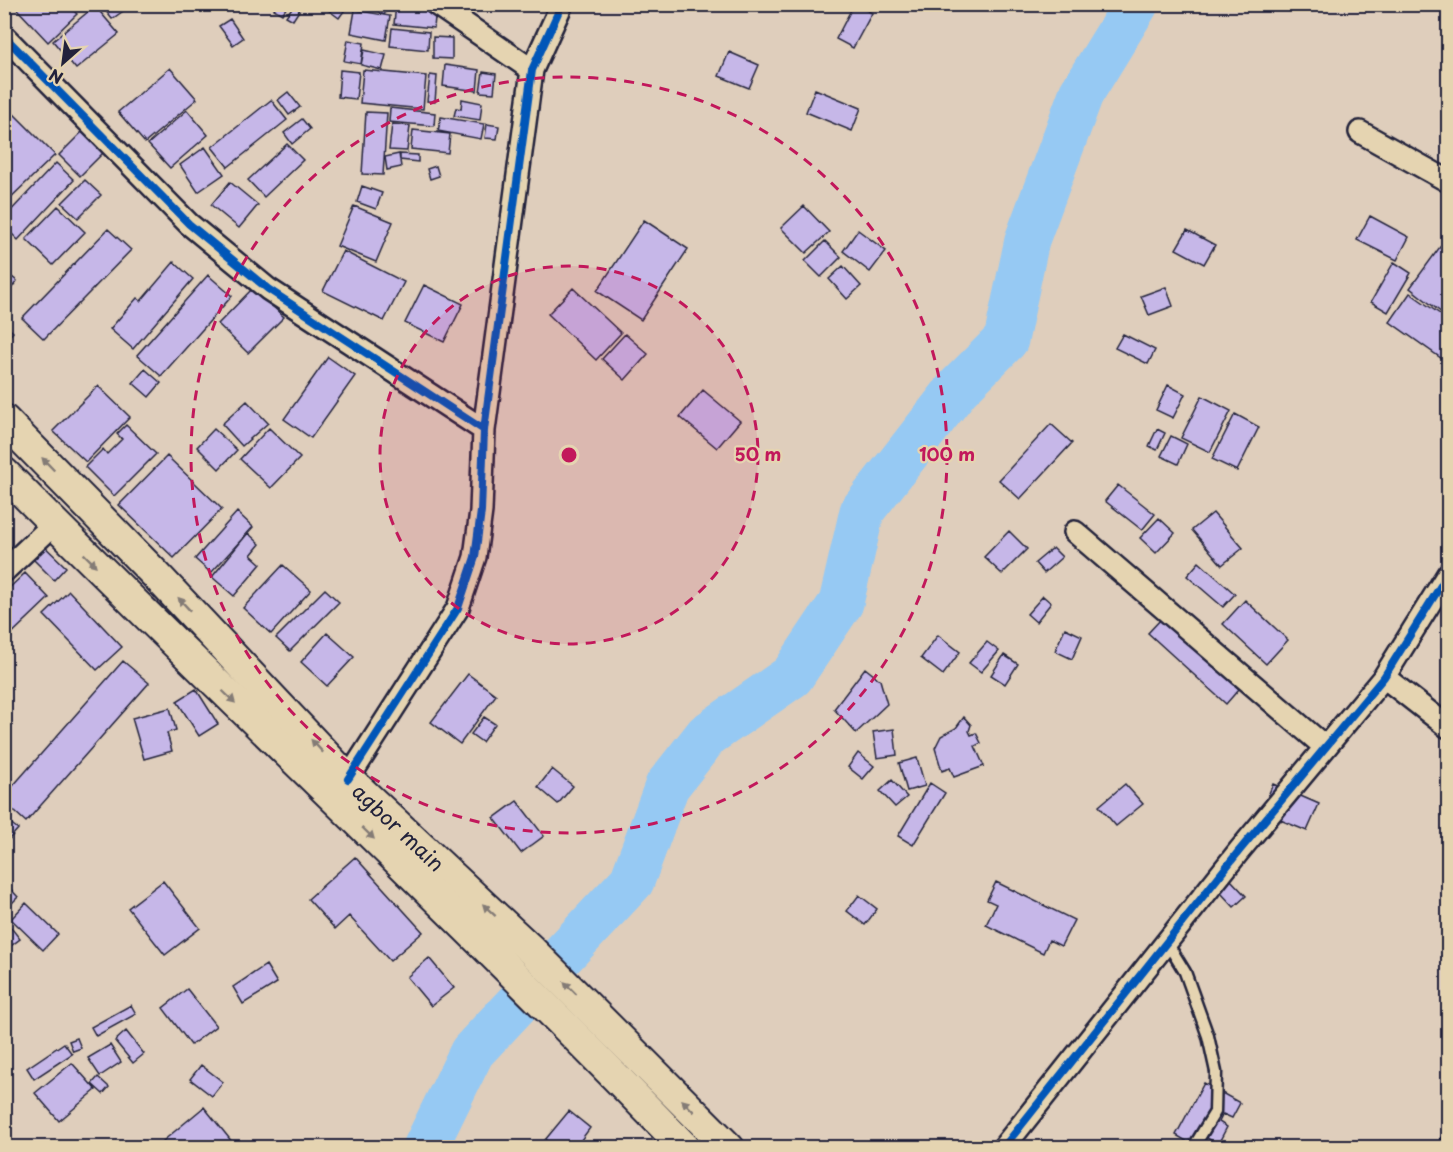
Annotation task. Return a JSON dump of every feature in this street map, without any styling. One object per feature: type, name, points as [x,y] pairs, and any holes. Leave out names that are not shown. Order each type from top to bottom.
[{"type":"main road","name":"agbor main","points":[[4,420],[157,576],[348,779],[531,950],[729,1148]]},
{"type":"main road","name":"agbor main","points":[[4,473],[130,600],[511,971],[685,1148]]},
{"type":"main road","points":[[130,600],[140,596],[157,576]]},
{"type":"street","points":[[436,4],[532,70]]},
{"type":"street","points":[[348,779],[458,608],[475,557],[481,511],[484,430],[532,70],[562,4]]},
{"type":"street","points":[[4,36],[189,224],[259,282],[484,430]]},
{"type":"street","points":[[1360,132],[1449,181]]},
{"type":"street","points":[[4,571],[54,524]]},
{"type":"street","points":[[1075,532],[1325,747]]},
{"type":"street","points":[[1003,1148],[1166,941],[1384,677],[1449,574]]},
{"type":"street","points":[[1384,677],[1449,727]]},
{"type":"lane","points":[[1166,941],[1185,972],[1208,1036],[1216,1072],[1215,1112],[1193,1148]]},
{"type":"lane","points":[[1446,1148],[1449,1138]]},
{"type":"building","points":[[22,4],[67,4],[77,14],[48,42],[17,9]]},
{"type":"building","points":[[104,4],[133,4],[112,19],[102,6]]},
{"type":"building","points":[[277,4],[289,4],[282,14],[274,9]]},
{"type":"building","points":[[320,4],[349,4],[339,18]]},
{"type":"building","points":[[367,4],[390,4],[384,15]]},
{"type":"building","points":[[396,4],[436,7],[434,28],[394,24]]},
{"type":"building","points":[[854,4],[872,13],[853,48],[836,39]]},
{"type":"building","points":[[294,5],[300,9],[293,20],[286,16]]},
{"type":"building","points":[[95,6],[119,34],[76,69],[53,41]]},
{"type":"building","points":[[355,10],[390,16],[386,40],[351,33]]},
{"type":"building","points":[[230,19],[243,38],[233,45],[219,26]]},
{"type":"building","points":[[392,28],[429,32],[428,50],[390,46]]},
{"type":"building","points":[[433,37],[452,38],[452,59],[433,58]]},
{"type":"building","points":[[348,40],[364,43],[361,64],[344,61]]},
{"type":"building","points":[[364,50],[386,55],[382,70],[361,65]]},
{"type":"building","points":[[729,52],[759,65],[749,88],[719,76]]},
{"type":"building","points":[[445,65],[479,70],[477,91],[443,86]]},
{"type":"building","points":[[170,68],[197,99],[145,143],[118,112]]},
{"type":"building","points":[[340,70],[359,72],[356,99],[338,97]]},
{"type":"building","points":[[363,70],[426,76],[423,109],[360,103]]},
{"type":"building","points":[[483,72],[496,74],[494,93],[480,92]]},
{"type":"building","points":[[430,75],[437,76],[435,102],[427,101]]},
{"type":"building","points":[[815,89],[861,108],[852,131],[806,112]]},
{"type":"building","points":[[288,92],[300,107],[289,115],[278,100]]},
{"type":"building","points":[[462,99],[482,103],[480,120],[454,116],[456,108],[461,109]]},
{"type":"building","points":[[271,100],[287,120],[228,167],[212,147]]},
{"type":"building","points":[[4,104],[55,155],[4,204]]},
{"type":"building","points":[[390,108],[435,113],[434,126],[389,122]]},
{"type":"building","points":[[187,110],[208,135],[170,168],[148,144]]},
{"type":"building","points":[[366,112],[387,113],[383,175],[362,174]]},
{"type":"building","points":[[441,117],[484,124],[481,139],[438,131]]},
{"type":"building","points":[[302,119],[310,129],[292,144],[284,133]]},
{"type":"building","points":[[392,124],[410,126],[407,151],[389,150]]},
{"type":"building","points":[[487,124],[499,126],[497,139],[485,138]]},
{"type":"building","points":[[84,130],[105,151],[80,176],[59,155]]},
{"type":"building","points":[[413,130],[450,134],[448,153],[411,149]]},
{"type":"building","points":[[287,144],[303,160],[264,197],[248,180]]},
{"type":"building","points":[[205,147],[224,174],[198,192],[180,165]]},
{"type":"building","points":[[399,154],[401,167],[387,170],[385,157]]},
{"type":"building","points":[[400,154],[418,155],[418,162],[400,160]]},
{"type":"building","points":[[56,163],[74,180],[18,240],[4,226],[4,218]]},
{"type":"building","points":[[436,166],[439,176],[430,179],[427,169]]},
{"type":"building","points":[[85,180],[101,195],[78,218],[62,203]]},
{"type":"building","points":[[230,182],[258,205],[239,228],[211,205]]},
{"type":"building","points":[[362,186],[382,193],[376,209],[357,202]]},
{"type":"building","points":[[58,206],[85,232],[53,265],[26,239]]},
{"type":"building","points":[[354,206],[393,222],[376,262],[337,246]]},
{"type":"building","points":[[804,206],[829,232],[806,253],[781,228]]},
{"type":"building","points":[[1370,216],[1409,237],[1397,260],[1357,240]]},
{"type":"building","points":[[644,220],[688,249],[641,320],[597,291]]},
{"type":"building","points":[[108,229],[131,250],[44,339],[22,318]]},
{"type":"building","points":[[858,230],[886,251],[870,272],[843,251]]},
{"type":"building","points":[[1187,230],[1215,245],[1204,264],[1176,249]]},
{"type":"building","points":[[1448,236],[1448,304],[1442,313],[1410,288]]},
{"type":"building","points":[[825,241],[841,257],[821,277],[805,261]]},
{"type":"building","points":[[343,251],[404,282],[384,321],[323,291]]},
{"type":"building","points":[[174,262],[193,279],[133,349],[110,329],[137,298],[141,301]]},
{"type":"building","points":[[1394,262],[1411,273],[1388,312],[1371,302]]},
{"type":"building","points":[[843,266],[861,286],[847,299],[829,279]]},
{"type":"building","points":[[4,271],[17,281],[4,298]]},
{"type":"building","points":[[208,275],[232,296],[161,376],[137,355]]},
{"type":"building","points":[[424,285],[463,304],[444,342],[405,323]]},
{"type":"building","points":[[1166,287],[1173,306],[1149,315],[1141,296]]},
{"type":"building","points":[[253,288],[284,317],[248,353],[218,324]]},
{"type":"building","points":[[573,288],[621,333],[596,360],[548,314]]},
{"type":"building","points":[[1410,293],[1447,319],[1448,317],[1448,363],[1390,322]]},
{"type":"building","points":[[4,324],[13,332],[4,342]]},
{"type":"building","points":[[625,334],[648,354],[625,380],[602,359]]},
{"type":"building","points":[[1123,334],[1155,350],[1148,364],[1115,348]]},
{"type":"building","points":[[328,357],[355,376],[311,438],[284,419]]},
{"type":"building","points":[[145,369],[161,383],[149,397],[133,383]]},
{"type":"building","points":[[1168,385],[1185,394],[1173,418],[1156,410]]},
{"type":"building","points":[[98,386],[130,417],[86,462],[53,431]]},
{"type":"building","points":[[703,390],[740,421],[717,448],[680,417]]},
{"type":"building","points":[[1202,396],[1231,411],[1210,452],[1181,438]]},
{"type":"building","points":[[247,401],[268,423],[242,446],[222,424]]},
{"type":"building","points":[[1235,414],[1259,427],[1237,471],[1212,459]]},
{"type":"building","points":[[1051,424],[1072,443],[1020,499],[999,480]]},
{"type":"building","points":[[126,425],[156,454],[114,496],[85,467],[103,449],[107,454],[122,439],[117,434]]},
{"type":"building","points":[[269,428],[300,458],[271,488],[240,459]]},
{"type":"building","points":[[214,429],[237,450],[219,469],[197,447]]},
{"type":"building","points":[[1157,429],[1165,433],[1157,450],[1149,446]]},
{"type":"building","points":[[1171,436],[1187,444],[1178,464],[1161,456]]},
{"type":"building","points":[[167,456],[222,509],[174,558],[119,505]]},
{"type":"building","points":[[1118,485],[1155,514],[1142,530],[1105,501]]},
{"type":"building","points":[[237,512],[253,527],[211,573],[195,559]]},
{"type":"building","points":[[1213,513],[1243,548],[1222,565],[1192,530]]},
{"type":"building","points":[[1159,518],[1175,533],[1156,553],[1140,538]]},
{"type":"building","points":[[1009,531],[1027,549],[1002,574],[984,557]]},
{"type":"building","points":[[248,533],[260,544],[251,555],[261,564],[234,596],[212,577]]},
{"type":"building","points":[[40,542],[66,567],[54,580],[28,554]]},
{"type":"building","points":[[1053,548],[1062,557],[1044,573],[1035,563]]},
{"type":"building","points":[[1199,562],[1235,594],[1223,607],[1187,576]]},
{"type":"building","points":[[283,565],[311,590],[271,634],[243,608]]},
{"type":"building","points":[[25,573],[49,598],[4,641],[4,593]]},
{"type":"building","points":[[325,589],[339,602],[290,651],[276,638]]},
{"type":"building","points":[[69,591],[122,647],[97,670],[44,615]]},
{"type":"building","points":[[1043,596],[1051,603],[1036,622],[1027,614]]},
{"type":"building","points":[[1245,600],[1288,640],[1266,664],[1223,624]]},
{"type":"building","points":[[1162,618],[1239,689],[1226,704],[1148,633]]},
{"type":"building","points":[[1065,628],[1082,636],[1072,659],[1055,651]]},
{"type":"building","points":[[327,633],[354,657],[327,686],[301,662]]},
{"type":"building","points":[[938,635],[960,652],[943,675],[921,658]]},
{"type":"building","points":[[987,642],[999,651],[981,672],[969,663]]},
{"type":"building","points":[[1004,655],[1018,664],[1005,684],[991,675]]},
{"type":"building","points":[[123,661],[149,683],[26,822],[4,802],[4,796]]},
{"type":"building","points":[[865,668],[880,680],[887,704],[856,733],[834,709]]},
{"type":"building","points":[[468,674],[496,695],[460,744],[431,722]]},
{"type":"building","points":[[196,689],[218,724],[199,736],[177,701]]},
{"type":"building","points":[[170,708],[176,730],[167,733],[172,751],[144,759],[132,718]]},
{"type":"building","points":[[484,717],[495,724],[482,742],[471,734]]},
{"type":"building","points":[[964,717],[971,725],[969,731],[971,735],[976,733],[981,743],[975,746],[984,766],[954,777],[950,768],[942,771],[935,748],[941,736],[956,728]]},
{"type":"building","points":[[894,729],[897,755],[877,758],[873,732]]},
{"type":"building","points":[[858,753],[874,766],[863,779],[848,767]]},
{"type":"building","points":[[917,758],[925,786],[907,791],[899,763]]},
{"type":"building","points":[[552,769],[573,786],[558,804],[538,787]]},
{"type":"building","points":[[892,780],[907,797],[895,807],[880,791]]},
{"type":"building","points":[[930,783],[945,793],[913,845],[898,836]]},
{"type":"building","points":[[1125,784],[1143,804],[1116,826],[1099,806]]},
{"type":"building","points":[[1273,784],[1319,804],[1307,831],[1261,812]]},
{"type":"building","points":[[517,801],[544,836],[521,853],[494,818]]},
{"type":"building","points":[[4,818],[18,829],[4,845]]},
{"type":"building","points":[[355,857],[423,932],[390,961],[349,916],[335,929],[308,899]]},
{"type":"building","points":[[1223,862],[1235,875],[1230,879],[1246,896],[1234,907],[1206,877]]},
{"type":"building","points":[[163,881],[200,928],[165,955],[128,908]]},
{"type":"building","points":[[996,882],[1074,920],[1061,946],[1049,940],[1043,953],[986,925],[996,904],[987,900]]},
{"type":"building","points":[[6,884],[18,897],[4,911],[4,886]]},
{"type":"building","points":[[859,895],[877,909],[865,925],[847,911]]},
{"type":"building","points":[[26,903],[58,934],[43,950],[11,919]]},
{"type":"building","points":[[4,919],[20,939],[4,951]]},
{"type":"building","points":[[429,958],[454,988],[431,1006],[407,977]]},
{"type":"building","points":[[266,965],[277,983],[243,1004],[233,987]]},
{"type":"building","points":[[187,989],[216,1026],[191,1045],[163,1008]]},
{"type":"building","points":[[131,1005],[136,1014],[96,1036],[91,1027]]},
{"type":"building","points":[[126,1031],[144,1054],[133,1063],[115,1041]]},
{"type":"building","points":[[77,1038],[81,1048],[73,1051],[69,1041]]},
{"type":"building","points":[[64,1043],[72,1054],[34,1079],[27,1068]]},
{"type":"building","points":[[110,1045],[121,1062],[100,1076],[88,1058]]},
{"type":"building","points":[[72,1063],[96,1090],[59,1121],[35,1093]]},
{"type":"building","points":[[201,1065],[223,1082],[212,1096],[190,1079]]},
{"type":"building","points":[[98,1077],[109,1087],[103,1094],[92,1084]]},
{"type":"building","points":[[1204,1083],[1240,1103],[1232,1118],[1223,1114],[1219,1122],[1227,1127],[1218,1144],[1205,1137],[1198,1148],[1176,1135]]},
{"type":"building","points":[[204,1107],[237,1148],[169,1148],[163,1141]]},
{"type":"building","points":[[569,1111],[590,1128],[575,1148],[553,1148],[545,1140]]},
{"type":"waterway","points":[[425,1148],[472,1052],[632,881],[667,786],[707,735],[792,676],[841,603],[862,511],[958,388],[1006,340],[1027,240],[1081,94],[1136,4]]},
{"type":"cycle path","points":[[348,779],[458,608],[475,557],[481,511],[484,430],[532,70],[562,4]]},
{"type":"cycle path","points":[[4,36],[189,224],[268,289],[484,430]]},
{"type":"cycle path","points":[[1003,1148],[1239,851],[1384,677],[1448,574]]}]
